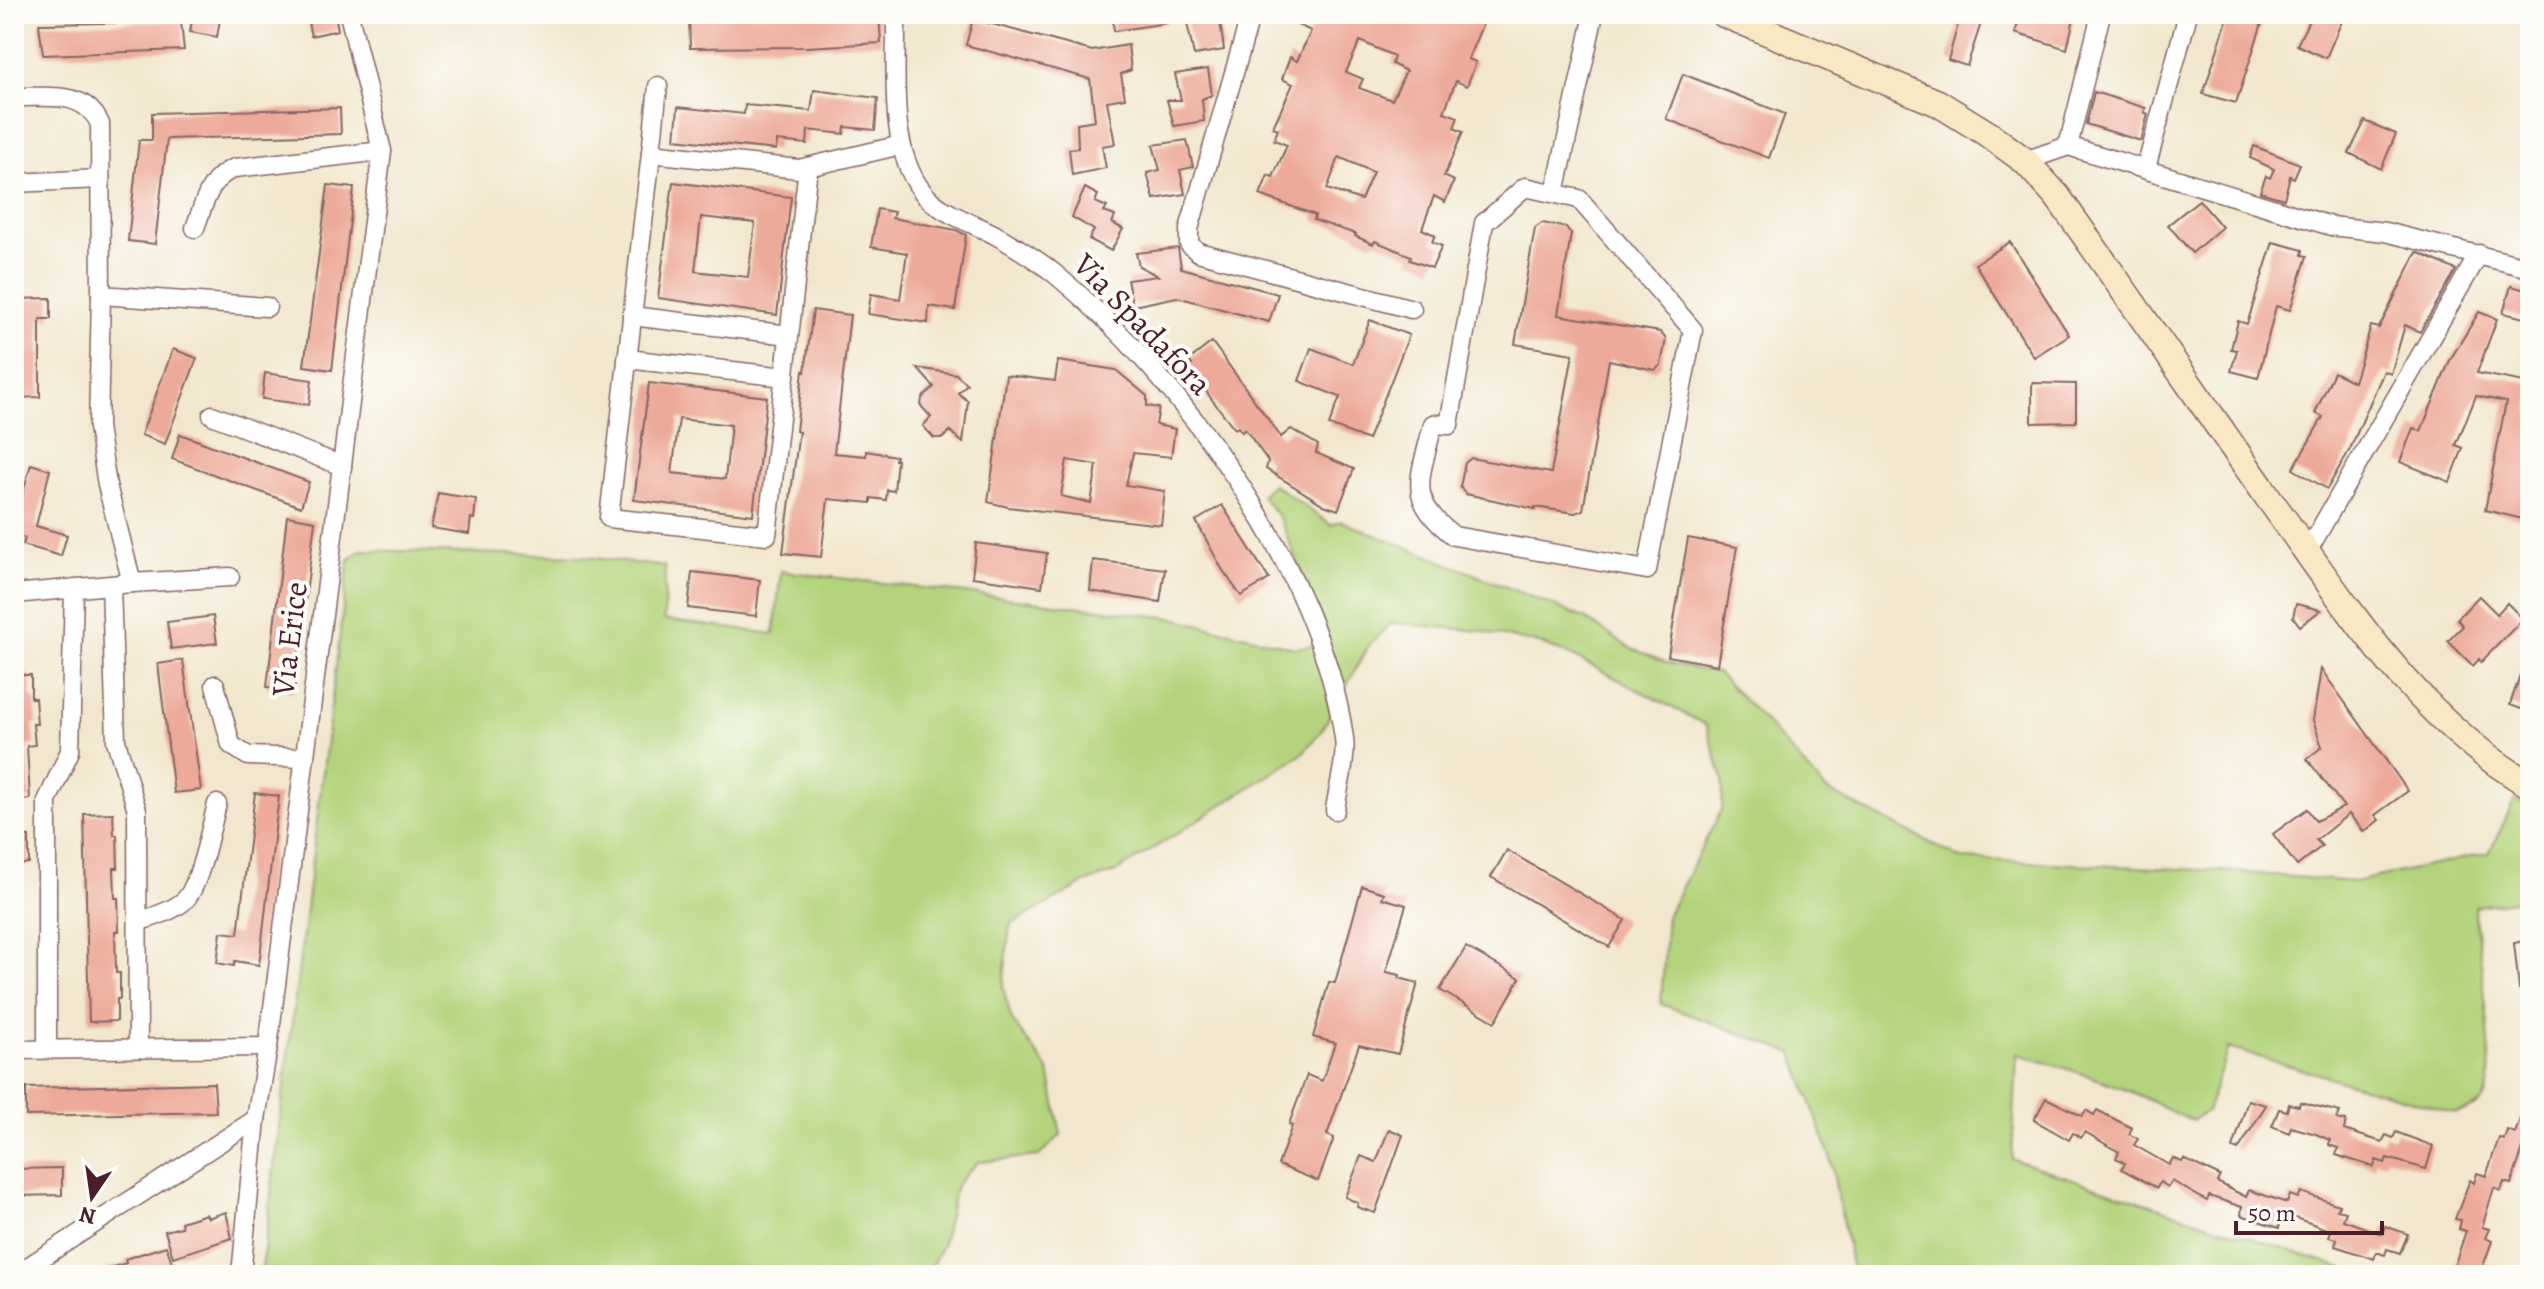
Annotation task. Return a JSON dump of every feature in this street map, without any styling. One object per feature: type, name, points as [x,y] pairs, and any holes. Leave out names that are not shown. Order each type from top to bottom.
[{"type":"main road","points":[[1724,14],[1938,103],[2025,161],[2057,196],[2307,552],[2390,664],[2434,712],[2496,765],[2527,781]]},
{"type":"street","name":"Via Erice","points":[[241,1275],[256,1119],[268,1047],[382,151],[349,14]]},
{"type":"street","name":"Via Spadafora","points":[[896,14],[899,136],[907,164],[922,192],[950,213],[998,236],[1054,273],[1130,344],[1187,408],[1243,492],[1295,579],[1328,670],[1344,741],[1335,810]]},
{"type":"street","points":[[1251,14],[1189,229],[1189,244],[1198,252],[1412,309]]},
{"type":"street","points":[[1555,193],[1594,14]]},
{"type":"street","points":[[2068,146],[2101,14]]},
{"type":"street","points":[[2146,168],[2188,14]]},
{"type":"street","points":[[658,86],[609,518],[767,535],[808,167]]},
{"type":"street","points":[[14,97],[77,99],[94,110],[100,124],[98,427],[107,485],[132,583]]},
{"type":"street","points":[[651,153],[799,169],[901,145]]},
{"type":"street","points":[[2025,161],[2068,146],[2331,226],[2385,232],[2530,268]]},
{"type":"street","points":[[195,228],[213,182],[223,172],[382,151]]},
{"type":"street","points":[[14,183],[100,179]]},
{"type":"street","points":[[1525,187],[1555,193],[1579,199],[1693,330],[1647,570],[1454,536],[1437,523],[1421,502],[1419,487],[1433,424],[1449,425],[1484,223],[1525,187]]},
{"type":"street","points":[[2307,552],[2479,254]]},
{"type":"street","points":[[101,295],[267,307]]},
{"type":"street","points":[[632,316],[789,335]]},
{"type":"street","points":[[627,359],[785,377]]},
{"type":"street","points":[[212,415],[342,466]]},
{"type":"street","points":[[14,594],[230,577]]},
{"type":"street","points":[[111,585],[116,741],[137,810],[138,1048]]},
{"type":"street","points":[[47,1049],[47,801],[70,751],[74,588]]},
{"type":"street","points":[[215,685],[231,745],[248,756],[305,758]]},
{"type":"street","points":[[139,921],[157,916],[186,898],[198,874],[217,804]]},
{"type":"street","points":[[14,1050],[268,1047]]},
{"type":"street","points":[[18,1272],[256,1119]]},
{"type":"green space","points":[[1273,484],[1331,525],[1341,521],[1584,618],[1630,648],[1670,664],[1717,673],[1826,790],[1962,859],[2224,871],[2354,882],[2489,853],[2515,800],[2530,809],[2530,899],[2474,906],[2490,1061],[2485,1096],[2476,1106],[2454,1113],[2228,1048],[2207,1111],[2193,1120],[2107,1082],[2017,1054],[2012,1159],[2364,1275],[1853,1275],[1830,1156],[1793,1053],[1661,1004],[1667,916],[1722,809],[1723,779],[1706,725],[1571,655],[1541,644],[1480,631],[1392,623],[1369,645],[1322,730],[1302,754],[1116,872],[1087,882],[1010,925],[1003,988],[1012,1020],[1049,1071],[1061,1135],[1039,1156],[978,1162],[956,1185],[942,1245],[927,1275],[261,1275],[349,560],[360,550],[580,556],[665,567],[664,620],[774,634],[781,571],[1173,618],[1295,648],[1330,643],[1280,519],[1261,495]]},
{"type":"building","points":[[193,14],[221,14],[217,37],[190,32]]},
{"type":"building","points":[[306,14],[335,14],[338,30],[311,36]]},
{"type":"building","points":[[879,14],[881,43],[690,48],[689,17]]},
{"type":"building","points":[[1112,14],[1166,14],[1167,23],[1114,31]]},
{"type":"building","points":[[1185,14],[1219,14],[1224,50],[1194,55]]},
{"type":"building","points":[[1274,14],[1487,14],[1468,59],[1476,62],[1467,86],[1456,81],[1444,112],[1458,117],[1454,128],[1463,132],[1444,176],[1454,181],[1445,202],[1434,196],[1422,229],[1435,235],[1432,242],[1442,246],[1432,268],[1375,241],[1373,244],[1356,234],[1314,220],[1315,215],[1260,195],[1268,175],[1273,177],[1287,145],[1274,140],[1278,129],[1273,127],[1293,84],[1282,79],[1290,57],[1297,61],[1311,31]],"holes":[[[1360,41],[1394,56],[1392,64],[1406,71],[1392,100],[1359,88],[1363,79],[1346,72]],[[1339,157],[1373,172],[1361,200],[1327,189]]]},
{"type":"building","points":[[1961,14],[1984,14],[1967,66],[1948,60]]},
{"type":"building","points":[[2021,14],[2075,14],[2067,49],[2015,33]]},
{"type":"building","points":[[2229,14],[2265,14],[2236,103],[2203,94]]},
{"type":"building","points":[[2312,14],[2345,14],[2326,58],[2297,45]]},
{"type":"building","points":[[973,19],[1092,51],[1128,45],[1131,70],[1121,74],[1125,98],[1107,101],[1115,144],[1102,146],[1106,168],[1072,175],[1069,149],[1078,148],[1077,123],[1095,120],[1090,79],[966,45]]},
{"type":"building","points":[[181,22],[184,50],[43,55],[39,24]]},
{"type":"building","points":[[1208,69],[1212,95],[1202,99],[1204,121],[1174,126],[1167,100],[1181,100],[1175,74]]},
{"type":"building","points":[[1683,74],[1785,114],[1769,158],[1666,119]]},
{"type":"building","points":[[814,90],[878,98],[875,130],[845,127],[844,134],[808,130],[807,144],[777,141],[776,150],[675,139],[678,107],[744,114],[745,105],[811,111]]},
{"type":"building","points":[[2094,92],[2146,108],[2144,112],[2148,114],[2141,141],[2086,124]]},
{"type":"building","points":[[340,108],[341,134],[167,139],[155,244],[128,241],[139,140],[152,140],[152,113]]},
{"type":"building","points":[[2365,121],[2396,134],[2381,169],[2349,153]]},
{"type":"building","points":[[1187,140],[1193,167],[1180,170],[1185,194],[1154,199],[1147,173],[1160,170],[1153,145]]},
{"type":"building","points":[[2254,146],[2300,164],[2294,178],[2290,176],[2284,199],[2260,192],[2266,176],[2270,178],[2274,169],[2250,158]]},
{"type":"building","points":[[673,182],[791,197],[777,315],[658,298]],"holes":[[[701,217],[755,223],[748,277],[695,271]]]},
{"type":"building","points":[[328,185],[354,188],[332,370],[304,366]]},
{"type":"building","points":[[1085,188],[1098,195],[1095,202],[1107,207],[1104,212],[1115,216],[1112,223],[1123,229],[1111,251],[1089,239],[1094,230],[1072,217]]},
{"type":"building","points":[[2199,200],[2222,227],[2192,253],[2168,225]]},
{"type":"building","points":[[877,209],[894,212],[892,218],[956,230],[966,235],[955,310],[929,306],[928,323],[868,314],[871,294],[900,299],[907,253],[871,247]]},
{"type":"building","points":[[1542,223],[1566,227],[1571,234],[1558,315],[1660,332],[1666,339],[1661,365],[1655,370],[1609,360],[1583,510],[1575,513],[1535,509],[1466,494],[1460,487],[1465,463],[1471,458],[1551,473],[1573,354],[1515,344],[1535,228]]},
{"type":"building","points":[[2010,242],[2069,335],[2034,357],[1975,264]]},
{"type":"building","points":[[2273,242],[2303,250],[2302,255],[2307,256],[2290,310],[2276,306],[2258,378],[2231,371],[2237,350],[2231,349],[2238,321],[2247,324]]},
{"type":"building","points":[[1178,248],[1181,268],[1278,294],[1269,322],[1177,297],[1133,306],[1127,280],[1158,276],[1139,266],[1136,253]]},
{"type":"building","points":[[2417,252],[2456,270],[2420,332],[2405,325],[2391,374],[2384,371],[2350,449],[2327,489],[2293,469],[2323,417],[2315,413],[2334,372],[2354,382],[2371,326],[2379,328]]},
{"type":"building","points":[[2511,286],[2530,291],[2525,318],[2503,313]]},
{"type":"building","points":[[51,298],[51,319],[40,319],[40,397],[14,398],[14,299]]},
{"type":"building","points":[[813,310],[850,315],[834,453],[866,456],[866,451],[896,456],[897,460],[894,491],[887,490],[886,500],[871,498],[871,503],[828,499],[821,557],[783,553],[799,432],[796,431],[803,371]]},
{"type":"building","points":[[2479,312],[2497,319],[2477,373],[2530,383],[2530,482],[2523,519],[2485,510],[2506,402],[2476,396],[2456,445],[2463,448],[2450,482],[2400,462],[2413,428],[2421,431],[2450,360]]},
{"type":"building","points":[[1370,320],[1409,335],[1368,440],[1329,425],[1340,397],[1299,381],[1311,348],[1353,364]]},
{"type":"building","points":[[1212,342],[1281,437],[1291,429],[1318,445],[1316,453],[1354,469],[1338,510],[1324,505],[1266,469],[1268,461],[1245,429],[1242,432],[1238,427],[1235,429],[1213,401],[1189,367],[1192,365],[1189,360]]},
{"type":"building","points":[[173,349],[197,358],[165,444],[141,435]]},
{"type":"building","points":[[1058,361],[1116,370],[1147,396],[1147,406],[1159,408],[1156,425],[1175,429],[1171,457],[1133,453],[1126,485],[1165,491],[1161,525],[988,502],[1006,375],[1055,381]],"holes":[[[1067,460],[1097,465],[1091,503],[1061,496]]]},
{"type":"building","points":[[917,368],[956,374],[967,384],[958,393],[968,401],[963,443],[950,431],[943,438],[934,438],[923,426],[931,417],[921,406],[922,398],[934,387]]},
{"type":"building","points":[[265,373],[312,380],[309,405],[262,399]]},
{"type":"building","points":[[649,383],[767,397],[753,515],[634,500]],"holes":[[[679,419],[731,425],[725,479],[672,473]]]},
{"type":"building","points":[[2032,383],[2076,384],[2076,422],[2032,423]]},
{"type":"building","points":[[180,434],[309,482],[301,507],[172,459]]},
{"type":"building","points":[[31,464],[50,470],[36,526],[67,535],[61,556],[23,545],[25,538],[14,535],[14,504],[19,506]]},
{"type":"building","points":[[438,493],[476,499],[469,534],[431,528]]},
{"type":"building","points":[[1222,505],[1269,579],[1241,596],[1222,569],[1196,521]]},
{"type":"building","points":[[287,516],[315,521],[294,692],[267,687]]},
{"type":"building","points":[[1688,538],[1737,547],[1717,665],[1668,656]]},
{"type":"building","points":[[976,543],[1047,553],[1042,587],[972,577]]},
{"type":"building","points":[[1093,560],[1165,569],[1160,602],[1090,591]]},
{"type":"building","points":[[692,572],[760,580],[756,616],[688,608]]},
{"type":"building","points":[[2479,596],[2497,614],[2507,603],[2523,619],[2481,662],[2479,659],[2473,666],[2448,641],[2463,626],[2457,619]]},
{"type":"building","points":[[2296,604],[2321,610],[2300,626],[2293,617]]},
{"type":"building","points":[[213,616],[217,643],[171,649],[167,622]]},
{"type":"building","points":[[2527,654],[2530,655],[2530,712],[2510,705]]},
{"type":"building","points":[[183,660],[201,790],[174,793],[158,664]]},
{"type":"building","points":[[2321,669],[2408,791],[2375,815],[2379,820],[2364,832],[2349,814],[2316,840],[2322,846],[2297,866],[2273,834],[2307,809],[2316,821],[2344,807],[2307,759],[2322,747],[2313,720]]},
{"type":"building","points":[[14,675],[31,675],[31,698],[35,698],[37,724],[33,724],[35,745],[27,746],[30,799],[14,801]]},
{"type":"building","points":[[255,793],[279,796],[259,965],[235,961],[234,966],[217,963],[221,932],[238,934]]},
{"type":"building","points":[[113,813],[114,835],[117,835],[118,868],[114,868],[119,931],[115,931],[120,999],[117,999],[117,1021],[89,1022],[84,814]]},
{"type":"building","points":[[14,836],[29,837],[29,863],[14,866]]},
{"type":"building","points":[[1507,850],[1625,920],[1609,947],[1491,877]]},
{"type":"building","points":[[1362,886],[1384,893],[1382,898],[1406,905],[1386,972],[1418,983],[1398,1054],[1359,1045],[1327,1135],[1334,1138],[1318,1181],[1278,1165],[1307,1075],[1322,1081],[1335,1043],[1313,1037],[1329,982],[1335,983]]},
{"type":"building","points":[[2530,940],[2530,988],[2519,989],[2514,943]]},
{"type":"building","points":[[1466,947],[1520,978],[1495,1022],[1440,990]]},
{"type":"building","points":[[214,1083],[216,1112],[26,1116],[26,1088]]},
{"type":"building","points":[[2046,1098],[2082,1116],[2086,1110],[2094,1115],[2097,1110],[2132,1128],[2129,1134],[2138,1139],[2134,1145],[2169,1165],[2173,1158],[2182,1162],[2184,1159],[2220,1176],[2217,1182],[2246,1197],[2249,1190],[2287,1203],[2290,1195],[2298,1198],[2301,1192],[2339,1205],[2337,1210],[2346,1212],[2343,1220],[2382,1234],[2385,1226],[2408,1234],[2400,1253],[2387,1249],[2385,1255],[2376,1252],[2374,1259],[2335,1246],[2337,1239],[2329,1237],[2331,1231],[2292,1217],[2290,1223],[2281,1220],[2279,1228],[2241,1215],[2242,1207],[2209,1196],[2207,1201],[2172,1181],[2168,1187],[2160,1182],[2157,1188],[2121,1169],[2125,1163],[2116,1158],[2119,1152],[2085,1132],[2081,1138],[2073,1133],[2069,1140],[2034,1120]]},
{"type":"building","points":[[2528,1098],[2530,1148],[2524,1146],[2511,1184],[2504,1182],[2501,1191],[2494,1188],[2482,1227],[2489,1229],[2485,1238],[2492,1241],[2480,1275],[2464,1275],[2453,1270],[2466,1231],[2459,1229],[2461,1220],[2455,1219],[2470,1180],[2474,1183],[2477,1173],[2486,1176],[2499,1138],[2504,1140],[2507,1130],[2515,1133]]},
{"type":"building","points":[[2248,1100],[2266,1105],[2238,1150],[2233,1148]]},
{"type":"building","points":[[2300,1102],[2340,1112],[2337,1119],[2346,1121],[2344,1130],[2382,1142],[2386,1135],[2393,1138],[2396,1132],[2433,1146],[2426,1169],[2387,1158],[2385,1163],[2376,1160],[2374,1167],[2336,1155],[2338,1148],[2329,1145],[2330,1140],[2316,1134],[2291,1127],[2289,1133],[2272,1126],[2279,1109],[2287,1111],[2289,1104],[2299,1106]]},
{"type":"building","points":[[1389,1129],[1403,1135],[1375,1213],[1357,1207],[1358,1203],[1345,1197],[1361,1156],[1376,1162]]},
{"type":"building","points":[[62,1168],[62,1195],[14,1196],[14,1169]]},
{"type":"building","points":[[226,1212],[232,1238],[173,1257],[165,1231],[182,1227],[181,1222],[206,1214],[208,1218]]},
{"type":"building","points":[[166,1246],[177,1275],[97,1275],[97,1272],[126,1263],[125,1259]]}]
